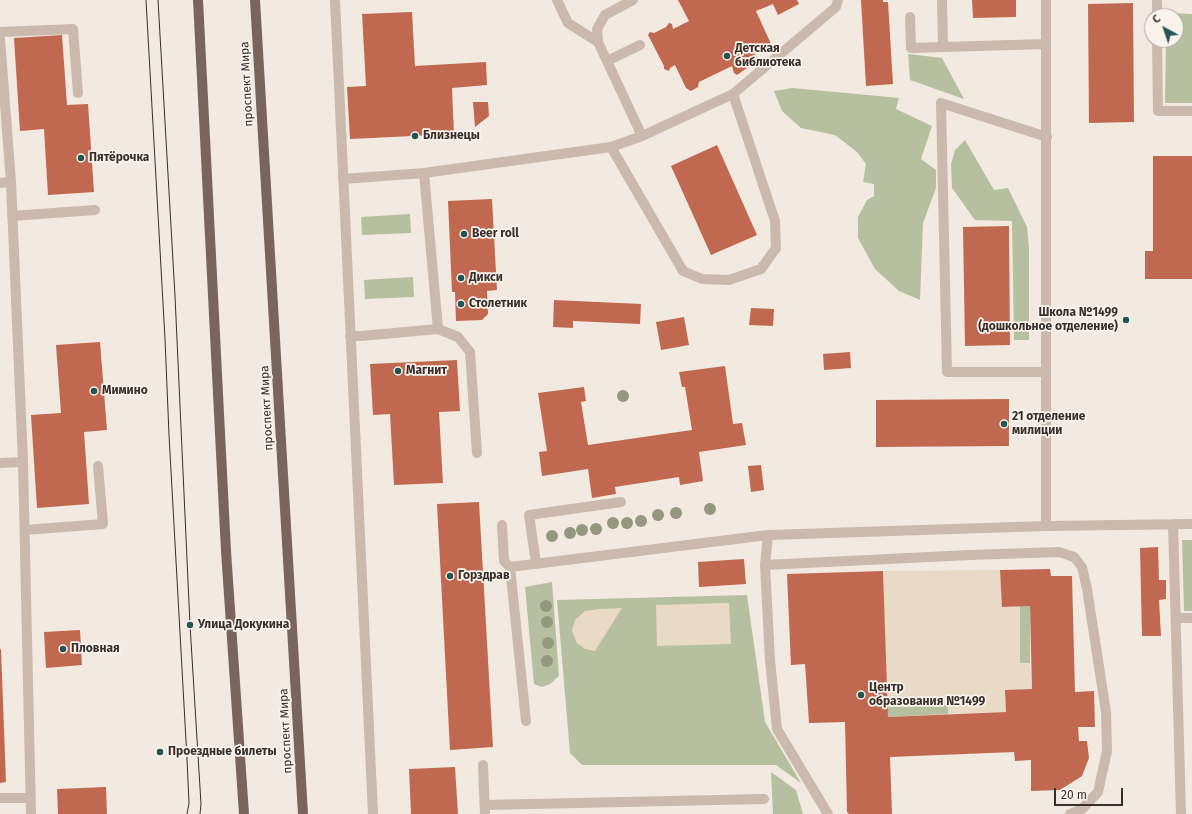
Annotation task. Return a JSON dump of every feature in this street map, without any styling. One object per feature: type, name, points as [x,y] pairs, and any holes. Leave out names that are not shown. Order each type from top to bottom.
[{"type":"main road","points":[[198,0],[226,551],[244,814]]},
{"type":"main road","name":"проспект Мира","points":[[255,0],[303,814]]},
{"type":"lane","points":[[335,0],[373,814]]},
{"type":"lane","points":[[557,0],[568,23],[598,42]]},
{"type":"lane","points":[[634,0],[605,15],[597,29],[598,42],[642,136]]},
{"type":"lane","points":[[343,179],[424,173],[611,147],[642,136],[733,94],[836,7],[838,0]]},
{"type":"lane","points":[[942,0],[943,47]]},
{"type":"lane","points":[[1046,0],[1046,526]]},
{"type":"lane","points":[[910,17],[911,48],[1046,44]]},
{"type":"lane","points":[[0,32],[73,29],[78,93]]},
{"type":"lane","points":[[0,39],[11,182],[23,462],[31,814]]},
{"type":"lane","points":[[607,61],[640,45]]},
{"type":"lane","points":[[1157,48],[1158,111],[1192,111]]},
{"type":"lane","points":[[611,147],[683,271],[702,279],[729,280],[761,269],[776,248],[775,221],[733,94]]},
{"type":"lane","points":[[1046,372],[947,372],[941,103],[1047,138]]},
{"type":"lane","points":[[424,173],[438,329]]},
{"type":"lane","points":[[0,184],[11,182]]},
{"type":"lane","points":[[12,216],[95,210]]},
{"type":"lane","points":[[350,336],[438,329],[458,338],[470,352],[477,453]]},
{"type":"lane","points":[[0,463],[23,462]]},
{"type":"lane","points":[[25,530],[103,524],[98,466]]},
{"type":"lane","points":[[536,563],[529,515],[621,502]]},
{"type":"lane","points":[[1173,524],[1181,814]]},
{"type":"lane","points":[[510,567],[768,535],[1046,526],[1192,524]]},
{"type":"lane","points":[[502,525],[504,561],[510,567],[526,721]]},
{"type":"lane","points":[[768,535],[765,565],[770,660],[777,729],[828,814]]},
{"type":"lane","points":[[765,565],[1059,552],[1074,557],[1082,567],[1087,589],[1106,712],[1107,751],[1098,792],[1082,809],[1070,814]]},
{"type":"lane","points":[[1176,618],[1192,618]]},
{"type":"lane","points":[[483,765],[485,810],[764,799]]},
{"type":"lane","points":[[0,798],[30,798]]},
{"type":"green space","points":[[1184,14],[1192,14],[1192,103],[1165,103],[1166,48],[1184,48]]},
{"type":"green space","points":[[908,54],[942,58],[964,99],[910,80]]},
{"type":"green space","points":[[793,88],[899,98],[896,109],[932,126],[921,159],[936,170],[936,188],[923,223],[920,300],[899,291],[875,269],[858,238],[858,217],[867,200],[874,196],[874,184],[863,182],[866,164],[857,152],[835,135],[801,128],[782,111],[774,91]]},
{"type":"green space","points":[[965,140],[994,190],[1008,188],[1027,227],[1029,248],[1029,340],[1014,340],[1012,221],[975,220],[952,188],[951,164],[955,150]]},
{"type":"green space","points":[[410,214],[411,233],[362,235],[361,217]]},
{"type":"green space","points":[[413,277],[414,297],[365,299],[364,280]]},
{"type":"green space","points":[[1182,540],[1192,540],[1192,611],[1184,611]]},
{"type":"green space","points":[[552,582],[559,676],[550,684],[542,687],[534,684],[525,587]]},
{"type":"green space","points":[[747,595],[765,722],[801,783],[776,765],[582,765],[570,753],[557,600]]},
{"type":"green space","points":[[1020,606],[1030,606],[1030,663],[1020,663]]},
{"type":"green space","points":[[948,705],[948,714],[888,717],[887,707]]},
{"type":"green space","points":[[771,772],[796,790],[803,814],[773,814]]},
{"type":"shaded area","points":[[1000,570],[1002,607],[1020,606],[1020,663],[1030,663],[1032,689],[1005,690],[1006,712],[948,714],[948,705],[887,707],[883,571]]},
{"type":"shaded area","points":[[729,603],[731,644],[657,646],[656,605]]},
{"type":"shaded area","points":[[622,608],[595,651],[585,649],[576,642],[572,630],[575,620],[585,611]]},
{"type":"building","points":[[678,0],[797,0],[799,4],[778,15],[773,4],[756,11],[772,46],[768,52],[764,53],[759,50],[754,53],[760,61],[758,65],[747,68],[737,75],[734,73],[732,66],[699,82],[698,87],[691,91],[686,88],[675,65],[670,68],[669,71],[664,69],[664,66],[648,35],[650,32],[654,33],[666,27],[669,23],[672,24],[673,29],[689,21]]},
{"type":"building","points":[[861,0],[883,0],[883,2],[888,2],[893,84],[866,86]]},
{"type":"building","points":[[972,0],[1016,0],[1016,17],[973,18]]},
{"type":"building","points":[[1133,3],[1134,122],[1089,123],[1088,4]]},
{"type":"building","points":[[412,12],[415,66],[486,62],[487,85],[452,88],[454,134],[350,139],[347,87],[366,86],[362,14]]},
{"type":"building","points":[[62,35],[67,105],[88,104],[94,192],[48,195],[44,129],[20,131],[14,38]]},
{"type":"building","points":[[473,102],[488,102],[489,116],[475,127]]},
{"type":"building","points":[[717,145],[757,235],[711,255],[671,166]]},
{"type":"building","points":[[1153,156],[1192,156],[1192,279],[1145,279],[1145,251],[1153,251]]},
{"type":"building","points":[[492,199],[497,290],[487,291],[488,314],[482,320],[456,321],[455,292],[452,292],[448,201]]},
{"type":"building","points":[[1009,226],[1010,345],[965,346],[963,227]]},
{"type":"building","points":[[554,300],[641,304],[640,324],[573,321],[573,328],[553,327]]},
{"type":"building","points":[[751,308],[774,309],[773,326],[749,325]]},
{"type":"building","points":[[684,317],[689,345],[661,350],[656,322]]},
{"type":"building","points":[[100,342],[107,430],[84,432],[89,504],[37,508],[31,415],[61,413],[56,345]]},
{"type":"building","points":[[850,352],[851,368],[824,370],[823,354]]},
{"type":"building","points":[[457,360],[460,411],[439,412],[443,483],[394,485],[390,414],[373,415],[370,364]]},
{"type":"building","points":[[725,366],[733,424],[742,423],[746,445],[699,452],[703,481],[680,485],[679,477],[615,487],[616,494],[592,498],[588,469],[542,476],[539,452],[547,451],[538,393],[584,387],[586,401],[581,402],[588,445],[692,430],[685,387],[682,387],[679,372]]},
{"type":"building","points":[[1009,399],[1009,446],[876,447],[876,400]]},
{"type":"building","points":[[761,465],[764,490],[751,492],[748,466]]},
{"type":"building","points":[[479,502],[493,747],[450,750],[437,504]]},
{"type":"building","points":[[1158,547],[1159,580],[1166,580],[1166,599],[1159,600],[1161,636],[1142,636],[1140,548]]},
{"type":"building","points":[[744,559],[746,584],[699,587],[698,562]]},
{"type":"building","points":[[1050,569],[1051,576],[1072,576],[1075,692],[1094,691],[1095,727],[1078,727],[1079,741],[1087,741],[1089,758],[1082,776],[1060,790],[1031,791],[1031,760],[1015,761],[1014,752],[890,757],[892,814],[849,814],[847,812],[845,722],[809,723],[805,664],[791,665],[787,574],[883,571],[888,717],[1006,712],[1005,690],[1032,689],[1030,606],[1002,607],[1000,570]]},
{"type":"building","name":"Пловная","points":[[80,630],[82,665],[46,668],[44,632]]},
{"type":"building","points":[[0,649],[6,782],[0,783]]},
{"type":"building","points":[[455,767],[458,814],[411,814],[409,769]]},
{"type":"building","points":[[106,787],[107,814],[58,814],[57,789]]},
{"type":"tram line","points":[[146,0],[187,759],[189,803],[187,814]]},
{"type":"tram line","points":[[158,0],[175,296],[190,625],[201,804],[200,814]]},
{"type":"place","name":"Детская библиотека","points":[[727,56]]},
{"type":"place","name":"Близнецы","points":[[415,136]]},
{"type":"place","name":"Пятёрочка","points":[[81,158]]},
{"type":"place","name":"Beer roll","points":[[464,234]]},
{"type":"place","name":"Дикси","points":[[461,278]]},
{"type":"place","name":"Столетник","points":[[461,304]]},
{"type":"place","name":"Школа №1499 (дошкольное отделение)","points":[[1126,320]]},
{"type":"place","name":"Магнит","points":[[398,371]]},
{"type":"place","name":"Мимино","points":[[94,391]]},
{"type":"place","name":"21 отделение милиции","points":[[1004,424]]},
{"type":"place","name":"Горздрав","points":[[450,576]]},
{"type":"place","name":"Улица Докукина","points":[[190,625]]},
{"type":"place","name":"Пловная","points":[[63,649]]},
{"type":"place","name":"Центр образования №1499","points":[[861,695]]},
{"type":"place","name":"Проездные билеты","points":[[160,752]]}]
